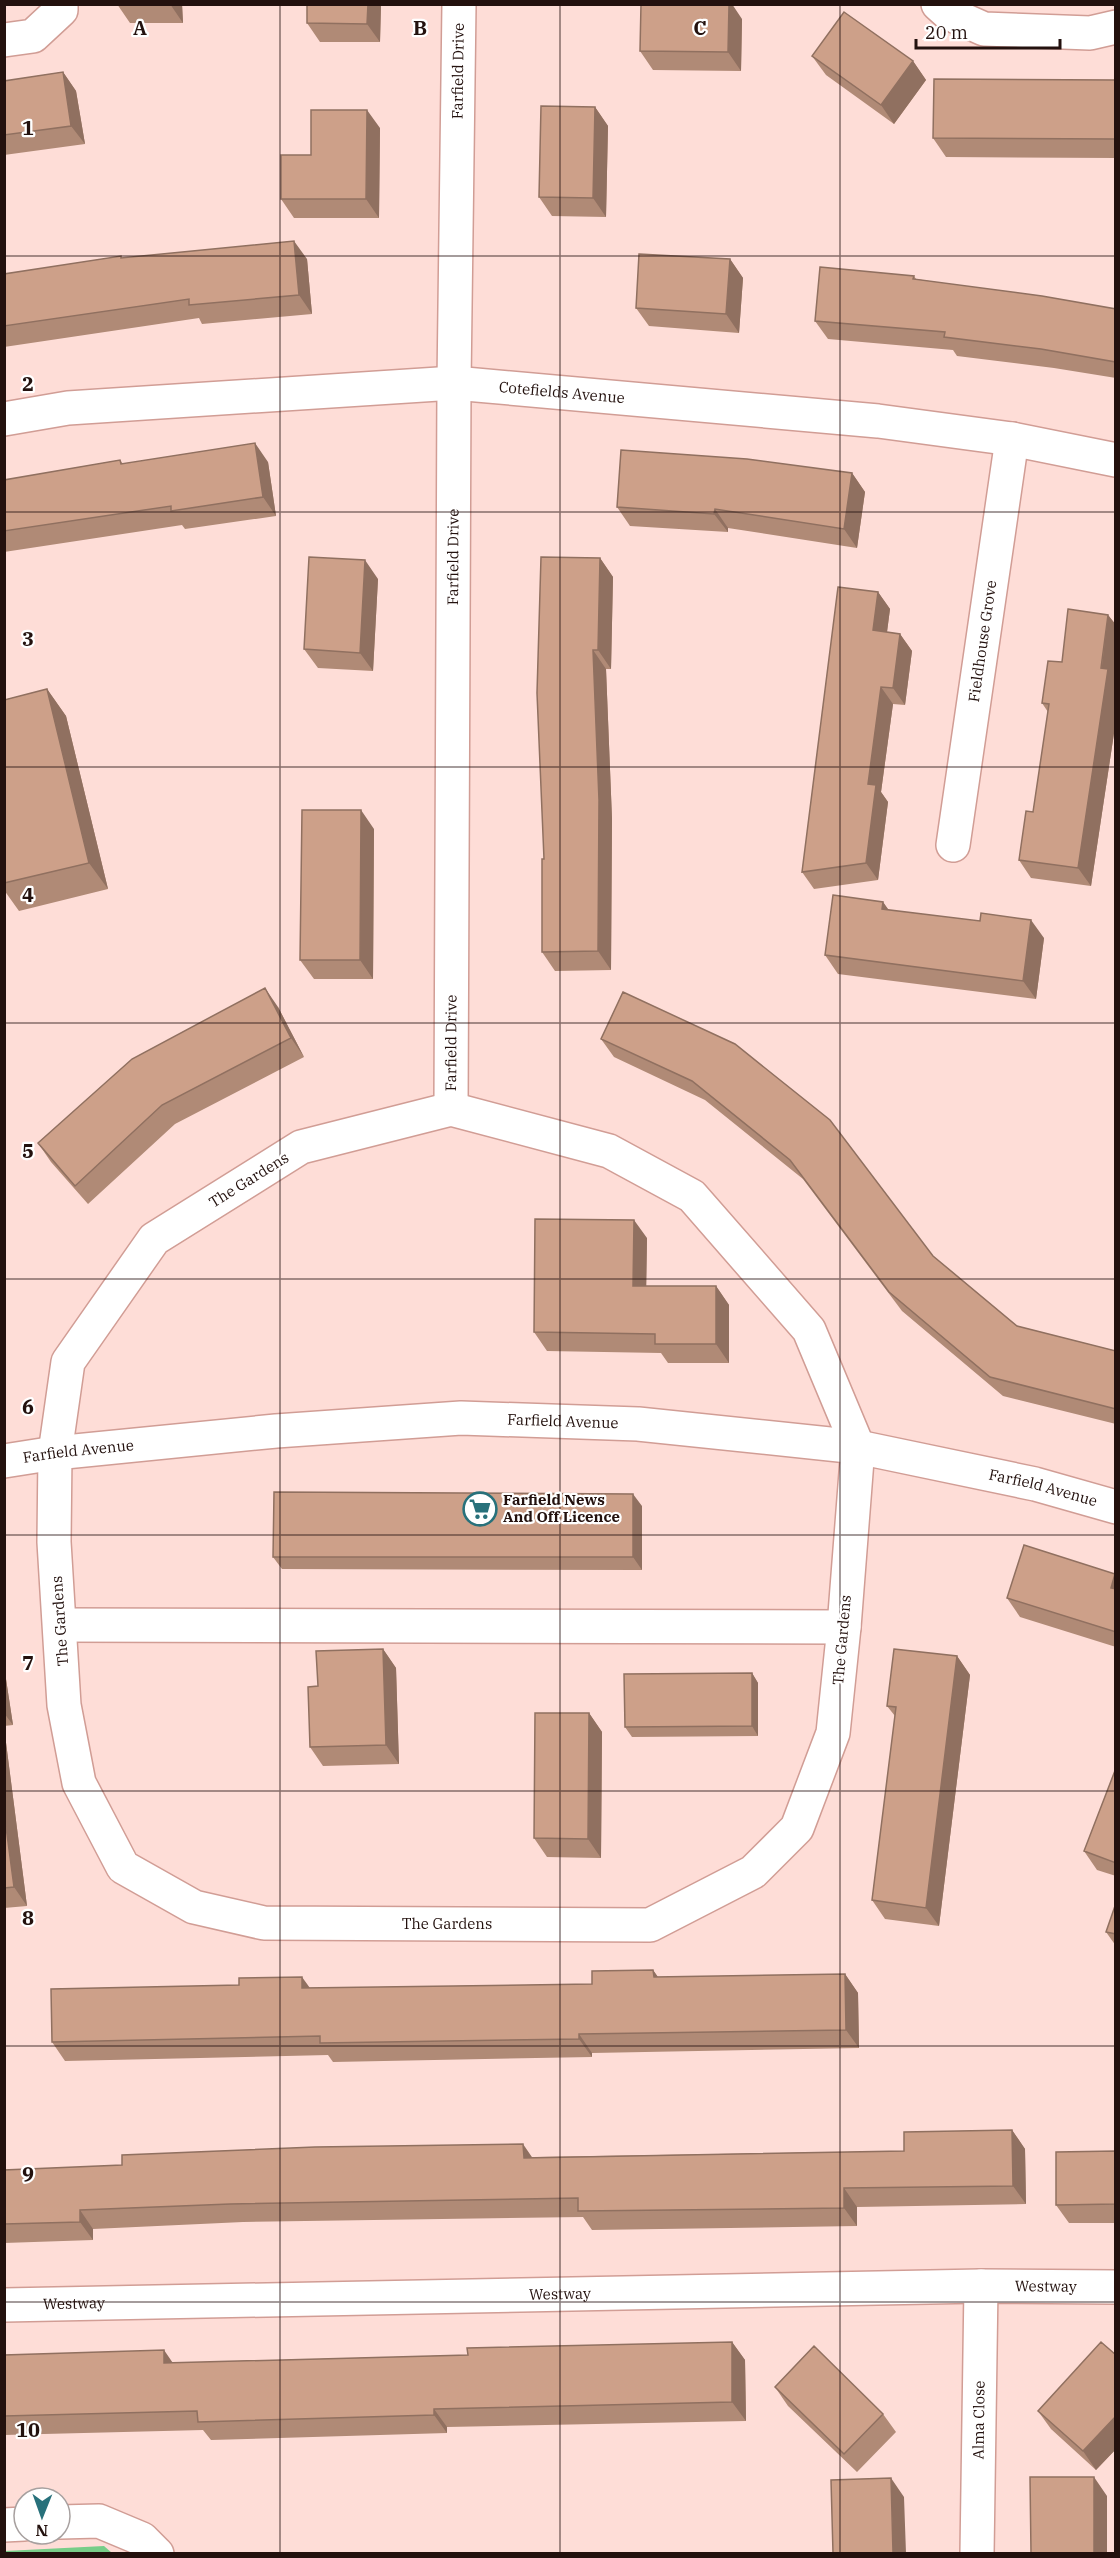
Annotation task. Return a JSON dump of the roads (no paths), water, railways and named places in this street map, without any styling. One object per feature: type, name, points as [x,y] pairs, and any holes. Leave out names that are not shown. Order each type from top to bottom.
[{"type":"street","points":[[4,40],[33,36],[61,10],[61,4]]},
{"type":"street","name":"Farfield Drive","points":[[451,1109],[454,383],[459,4]]},
{"type":"street","points":[[938,4],[948,13],[984,29],[1090,33],[1116,27]]},
{"type":"street","name":"Cotefields Avenue","points":[[4,420],[68,408],[454,383],[878,421],[1012,439],[1116,460]]},
{"type":"street","name":"Fieldhouse Grove","points":[[953,845],[1012,439]]},
{"type":"street","name":"The Gardens","points":[[451,1109],[609,1151],[692,1196],[809,1330],[858,1447],[833,1733],[797,1828],[753,1872],[650,1925],[264,1923],[194,1907],[123,1867],[79,1782],[64,1705],[61,1625],[54,1542],[56,1454],[69,1362],[154,1239],[301,1147],[451,1109]]},
{"type":"street","name":"Farfield Avenue","points":[[4,1461],[276,1431],[461,1418],[638,1424],[858,1447],[1035,1484],[1116,1507]]},
{"type":"street","points":[[61,1625],[844,1627]]},
{"type":"street","name":"Westway","points":[[4,2305],[981,2286],[1116,2287]]},
{"type":"street","name":"Alma Close","points":[[977,2553],[981,2286]]},
{"type":"street","points":[[72,2522],[99,2521],[142,2539],[157,2553]]},
{"type":"place","name":"Farfield News And Off Licence","points":[[480,1509]]}]
